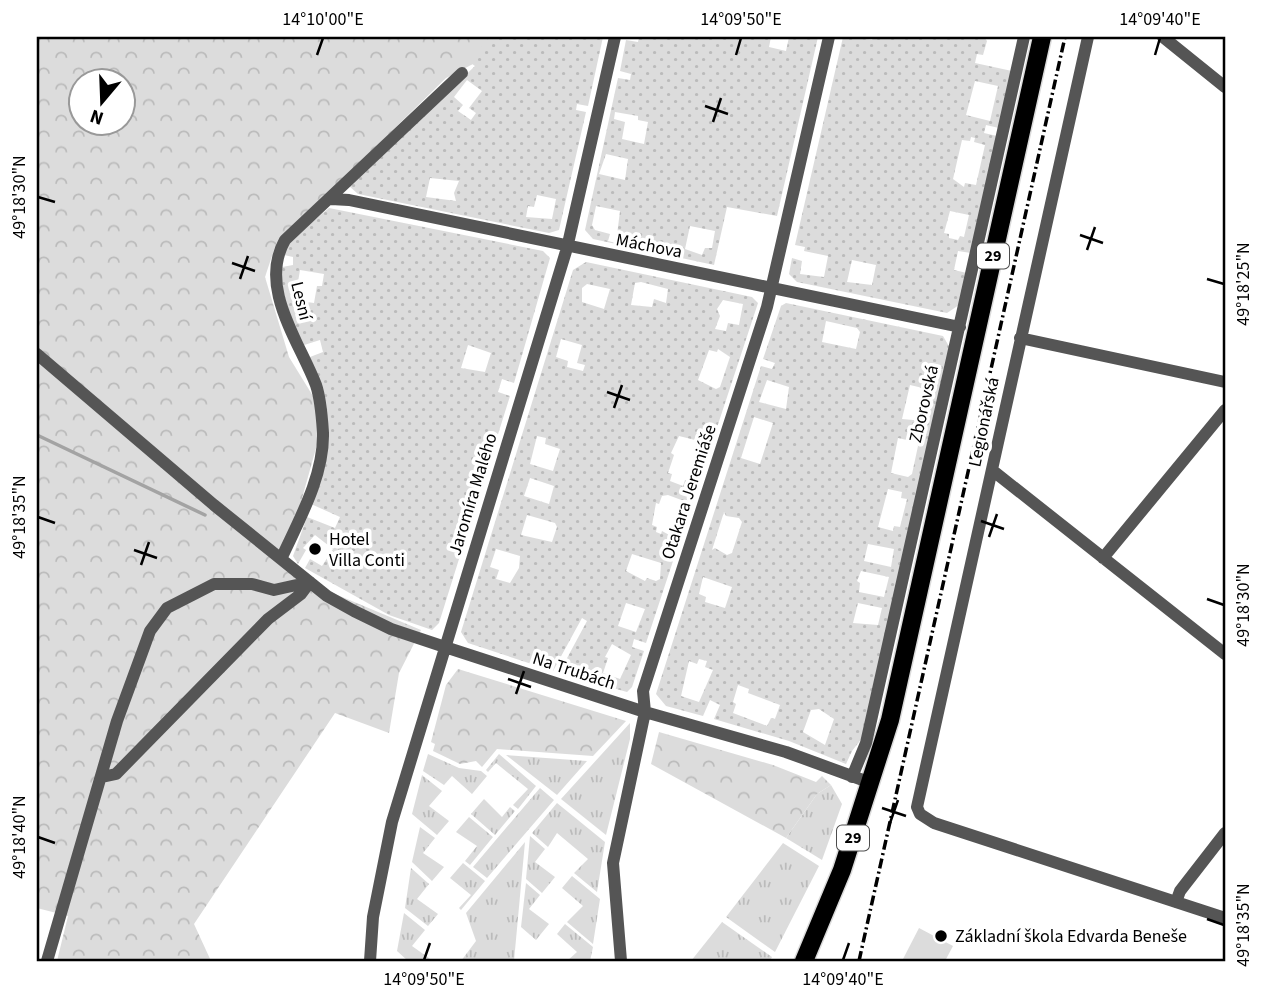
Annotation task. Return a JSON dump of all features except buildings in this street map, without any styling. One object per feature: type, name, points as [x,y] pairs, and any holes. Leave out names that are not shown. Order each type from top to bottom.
[{"type":"main road","name":"29","points":[[804,961],[834,893],[872,783],[890,720],[1042,37]]},
{"type":"street","name":"Jaromíra Malého","points":[[370,961],[373,917],[392,822],[568,247],[615,37]]},
{"type":"street","name":"Otakara Jeremiáše","points":[[621,961],[613,863],[645,712],[643,691],[772,288],[829,37]]},
{"type":"street","name":"Zborovská","points":[[852,776],[866,743],[1024,37]]},
{"type":"street","name":"Legionářská","points":[[1087,37],[917,800],[920,814],[934,823],[1175,902]]},
{"type":"street","points":[[1163,37],[1225,87]]},
{"type":"street","name":"Lesní","points":[[281,559],[320,467],[323,433],[317,387],[286,323],[277,282],[277,254],[285,240],[462,73]]},
{"type":"street","name":"Máchova","points":[[331,199],[349,200],[960,327]]},
{"type":"street","points":[[1020,338],[1225,382]]},
{"type":"street","name":"Na Trubách","points":[[37,354],[327,596],[372,620],[444,647],[645,712],[786,752],[872,783]]},
{"type":"street","points":[[1103,558],[1225,410]]},
{"type":"street","points":[[992,470],[1225,654]]},
{"type":"street","points":[[102,777],[116,774],[268,619],[300,594],[310,582]]},
{"type":"street","points":[[47,961],[117,720],[150,631],[167,608],[214,583],[253,584],[274,590],[310,582]]},
{"type":"street","points":[[1225,833],[1180,891],[1175,902],[1225,918]]},
{"type":"green space","points":[[37,37],[499,37],[473,64],[446,78],[276,244],[265,277],[289,357],[316,401],[320,434],[285,559],[328,591],[421,630],[399,673],[389,733],[335,713],[194,924],[211,961],[57,961],[68,916],[37,908]]},
{"type":"green space","points":[[490,37],[603,37],[588,106],[577,104],[576,110],[586,112],[559,230],[549,233],[358,194],[349,186],[475,66],[468,61]],"holes":[[[467,80],[482,91],[469,108],[476,113],[471,120],[458,111],[463,105],[454,97]],[[430,178],[459,181],[454,193],[456,201],[426,197]],[[537,195],[556,199],[552,219],[526,217],[528,206],[534,207]]]},
{"type":"green space","points":[[639,37],[771,37],[769,47],[786,51],[789,37],[818,37],[777,216],[727,207],[714,265],[593,239],[585,230],[618,78],[630,80],[631,74],[620,71],[626,40],[638,42]],"holes":[[[615,112],[638,116],[638,120],[648,122],[644,144],[622,139],[625,122],[614,119]],[[606,154],[628,159],[625,180],[599,174]],[[596,206],[620,211],[616,243],[608,241],[610,234],[595,230],[592,225]],[[690,226],[715,231],[712,248],[705,248],[702,255],[685,249]]]},
{"type":"green space","points":[[843,37],[872,40],[874,37],[984,37],[987,41],[983,55],[977,54],[975,63],[1012,71],[999,128],[986,125],[984,133],[997,136],[971,253],[958,251],[954,270],[967,273],[959,305],[947,313],[797,282],[789,274],[792,258],[802,261],[800,274],[824,277],[828,256],[804,251],[805,247],[795,245]],"holes":[[[975,81],[998,86],[990,121],[966,115]],[[971,137],[975,138],[974,142],[985,145],[976,185],[965,183],[964,187],[953,179],[962,140],[970,141]],[[950,211],[969,215],[964,237],[960,236],[958,240],[949,238],[949,234],[944,233]],[[852,260],[876,265],[872,285],[847,282]]]},
{"type":"green space","points":[[329,208],[543,251],[550,258],[514,383],[502,379],[498,392],[510,396],[439,623],[432,630],[389,615],[305,568],[310,559],[322,566],[333,549],[315,535],[303,548],[306,550],[298,564],[293,556],[307,517],[335,528],[340,517],[311,504],[326,460],[310,357],[323,352],[320,340],[301,346],[289,318],[282,278],[282,267],[293,265],[293,257],[284,255],[288,242]],"holes":[[[300,270],[324,274],[322,286],[317,286],[314,303],[292,300],[294,282],[298,282]],[[468,345],[491,353],[485,372],[461,368]]]},
{"type":"green space","points":[[586,262],[752,297],[758,303],[646,643],[634,639],[632,647],[644,651],[632,687],[627,692],[559,673],[587,621],[582,618],[553,671],[468,643],[461,632],[573,270]],"holes":[[[635,283],[668,289],[666,303],[654,299],[652,307],[631,305]],[[587,284],[610,289],[604,309],[582,302],[582,288]],[[723,300],[743,304],[739,325],[728,323],[726,331],[715,329],[720,316],[717,309]],[[561,339],[582,345],[577,363],[585,365],[583,371],[567,367],[568,361],[556,357]],[[718,349],[730,357],[720,387],[716,389],[698,380],[709,350],[717,352]],[[537,436],[546,438],[545,444],[560,449],[553,471],[530,464]],[[679,436],[703,442],[691,465],[694,466],[690,481],[685,480],[683,486],[670,481],[672,474],[668,473],[674,455],[671,453]],[[530,478],[554,486],[549,504],[524,496]],[[668,495],[684,501],[671,536],[662,531],[661,534],[656,532],[657,527],[652,525],[656,503],[659,504],[662,496]],[[527,515],[555,523],[557,527],[552,542],[521,535]],[[496,549],[520,556],[519,568],[510,583],[496,579],[499,570],[490,567]],[[632,554],[661,563],[660,579],[656,581],[647,578],[645,581],[626,571]],[[626,603],[645,609],[636,632],[618,626]],[[612,644],[631,655],[620,679],[603,673],[608,658],[605,657]]]},
{"type":"green space","points":[[786,303],[943,336],[950,348],[863,737],[846,764],[789,741],[714,719],[720,705],[710,700],[703,716],[666,706],[656,694],[761,366],[772,369],[775,363],[763,359],[781,306]],"holes":[[[826,321],[857,328],[860,332],[856,349],[822,342]],[[767,380],[789,387],[786,409],[759,402]],[[910,385],[927,389],[930,393],[924,421],[902,419]],[[754,417],[773,423],[760,464],[741,458]],[[898,438],[916,442],[918,446],[912,474],[908,477],[891,473]],[[888,489],[902,492],[901,498],[907,499],[900,527],[894,526],[893,531],[878,527]],[[724,512],[726,516],[739,518],[742,522],[732,553],[727,555],[715,548],[712,550]],[[868,544],[894,549],[891,567],[864,561]],[[861,571],[889,577],[884,597],[859,592],[860,583],[857,581]],[[703,577],[732,587],[725,608],[705,602],[706,597],[699,594]],[[858,603],[882,608],[878,625],[853,623]],[[699,659],[707,661],[705,667],[713,670],[699,702],[681,696],[689,661],[697,664]],[[738,685],[749,689],[748,693],[780,705],[775,719],[771,718],[767,726],[733,713]],[[819,709],[834,719],[825,745],[803,732],[811,710]]]},
{"type":"green space","points":[[458,669],[626,721],[593,756],[497,749],[482,767],[476,761],[460,764],[433,751],[435,744],[431,742],[446,685]]},
{"type":"green space","points":[[630,723],[630,739],[606,835],[561,799]]},
{"type":"green space","points":[[659,732],[773,765],[816,782],[822,776],[831,785],[817,794],[786,838],[651,764]]},
{"type":"green space","points":[[428,754],[459,768],[481,771],[487,776],[472,794],[452,776],[444,785],[423,771]]},
{"type":"green space","points":[[499,754],[536,786],[518,809],[513,805],[528,789],[496,763],[488,772],[486,770]]},
{"type":"green space","points":[[506,755],[587,761],[557,795]]},
{"type":"green space","points":[[422,775],[442,791],[429,806],[449,821],[437,835],[412,814]]},
{"type":"green space","points":[[831,785],[842,804],[822,860],[786,838],[817,794]]},
{"type":"green space","points":[[540,788],[554,800],[487,878],[473,867]]},
{"type":"green space","points":[[484,799],[502,817],[510,807],[515,811],[495,835],[471,814]]},
{"type":"green space","points":[[557,803],[605,842],[597,892],[574,873],[588,859],[557,833],[548,847],[532,833]]},
{"type":"green space","points":[[469,817],[493,837],[470,865],[465,861],[477,846],[456,832]]},
{"type":"green space","points":[[420,827],[435,838],[423,853],[444,867],[432,881],[412,862]]},
{"type":"green space","points":[[530,836],[545,849],[535,862],[555,877],[542,893],[526,879]]},
{"type":"green space","points":[[525,842],[514,961],[461,961],[476,941],[466,913]]},
{"type":"green space","points":[[783,843],[819,866],[775,952],[726,917]]},
{"type":"green space","points":[[463,863],[485,881],[461,910],[459,908],[471,895],[450,878]]},
{"type":"green space","points":[[411,868],[429,884],[417,899],[438,914],[428,926],[405,908]]},
{"type":"green space","points":[[572,876],[600,899],[593,944],[567,922],[583,906],[562,888]]},
{"type":"green space","points":[[526,883],[540,895],[529,909],[549,924],[536,940],[521,927]]},
{"type":"green space","points":[[404,913],[425,930],[412,946],[433,961],[408,961],[397,951]]},
{"type":"green space","points":[[722,922],[772,957],[770,961],[691,961]]},
{"type":"green space","points":[[565,924],[593,947],[590,961],[567,961],[577,952],[557,934]]},
{"type":"green space","points":[[919,928],[953,946],[945,961],[902,961]]},
{"type":"waterway","points":[[37,435],[205,515]]},
{"type":"railway","points":[[859,961],[1065,37]]},
{"type":"place","name":"Hotel Villa Conti","points":[[315,549]]},
{"type":"place","name":"Základní škola Edvarda Beneše","points":[[941,936]]}]
